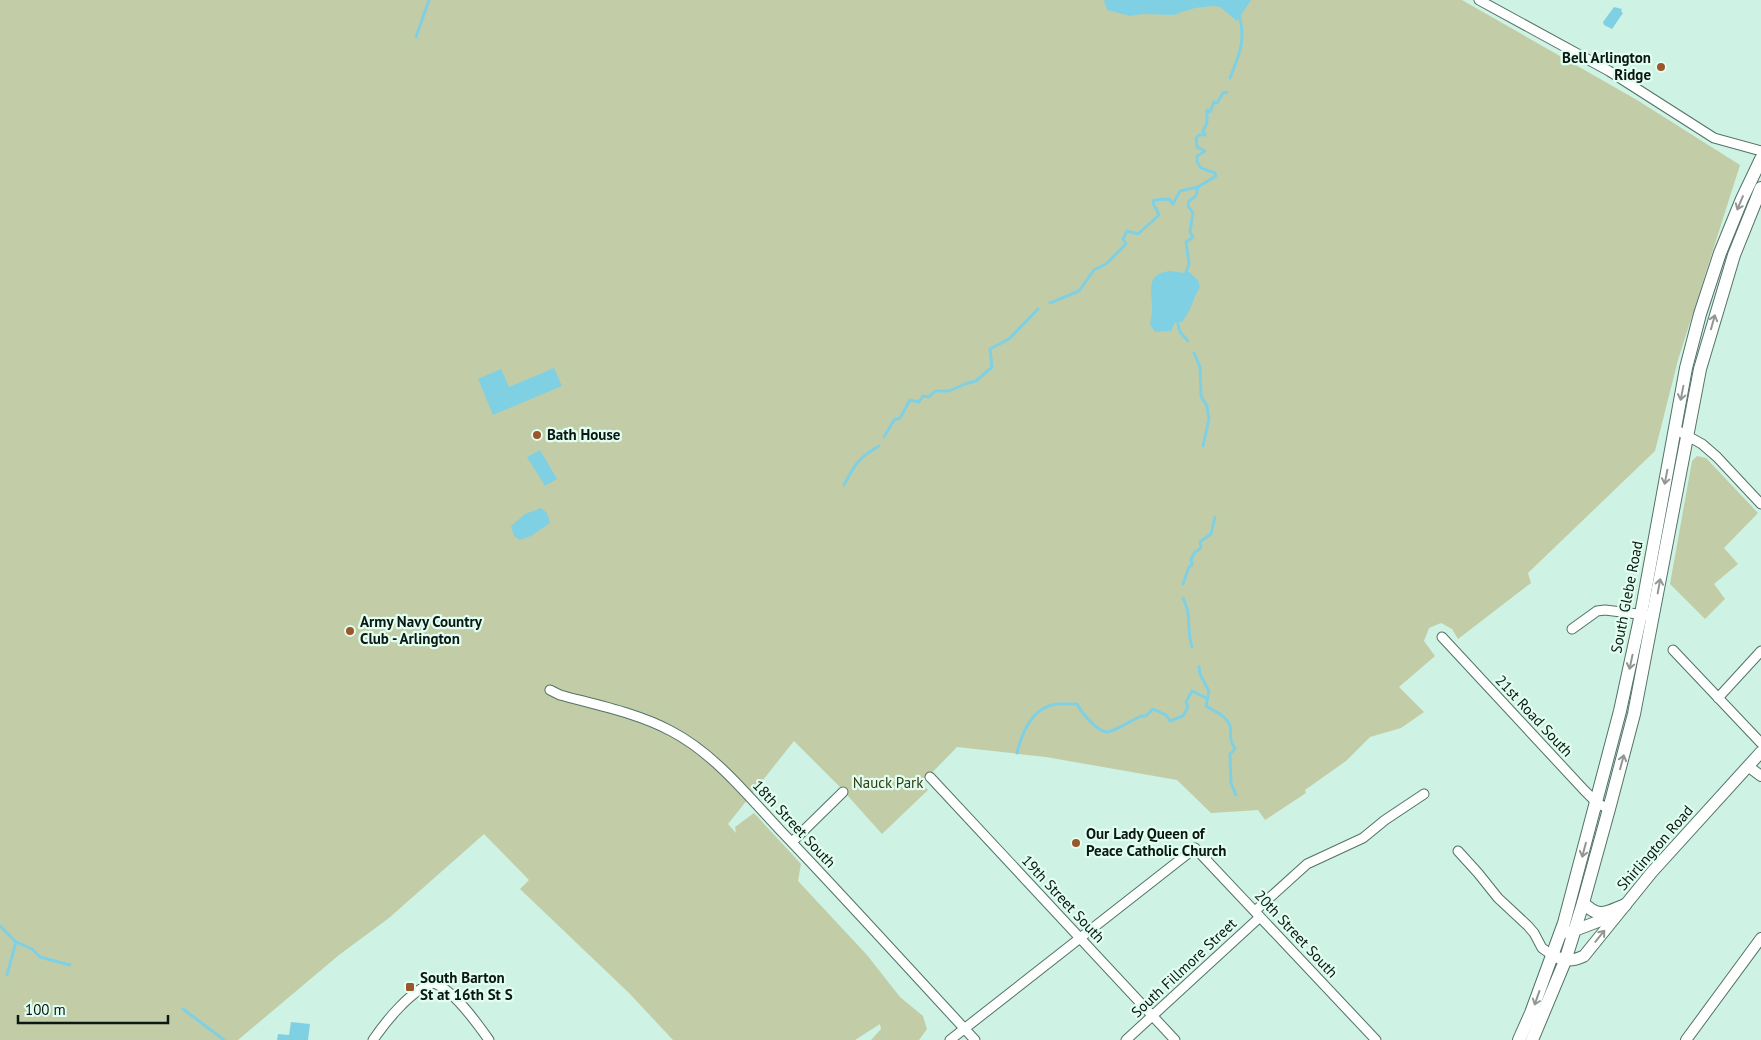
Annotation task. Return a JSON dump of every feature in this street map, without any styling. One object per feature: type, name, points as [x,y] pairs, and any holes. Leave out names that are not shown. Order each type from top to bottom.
[{"type":"main road","name":"South Glebe Road","points":[[1532,1040],[1568,961],[1634,714],[1675,429],[1686,368],[1700,314],[1720,253],[1761,159]]},
{"type":"main road","name":"South Glebe Road","points":[[1518,1040],[1531,1013],[1559,935],[1597,803],[1620,711],[1647,616],[1700,369],[1716,310],[1734,255],[1761,188]]},
{"type":"main road","name":"Shirlington Road","points":[[1568,961],[1584,956],[1652,872],[1761,752]]},
{"type":"main road","points":[[1583,902],[1598,914],[1625,906]]},
{"type":"main road","points":[[1559,935],[1575,931],[1607,918],[1625,906]]},
{"type":"main road","points":[[1552,955],[1568,961]]},
{"type":"street","points":[[1479,0],[1608,71],[1714,138],[1761,151]]},
{"type":"street","points":[[1675,429],[1702,444],[1717,457],[1761,504]]},
{"type":"street","points":[[1572,629],[1597,611],[1605,610],[1647,616]]},
{"type":"street","name":"21st Road South","points":[[1442,637],[1597,803],[1609,809]]},
{"type":"street","points":[[1673,650],[1761,743]]},
{"type":"street","points":[[1718,698],[1761,651]]},
{"type":"street","name":"18th Street South","points":[[550,690],[560,695],[634,715],[671,731],[693,744],[716,763],[792,842],[976,1040]]},
{"type":"street","points":[[1749,767],[1761,776]]},
{"type":"street","name":"19th Street South","points":[[930,777],[1175,1040]]},
{"type":"street","points":[[792,842],[844,792]]},
{"type":"street","name":"South Fillmore Street","points":[[1126,1040],[1258,914],[1307,864],[1363,838],[1385,820],[1424,794]]},
{"type":"street","name":"20th Street South","points":[[1080,938],[1195,848],[1376,1040]]},
{"type":"street","points":[[1458,851],[1498,898],[1534,932],[1542,948],[1552,955]]},
{"type":"street","points":[[950,1040],[1080,938]]},
{"type":"street","points":[[1686,1040],[1761,938]]},
{"type":"street","points":[[373,1040],[397,1010],[418,991],[433,983],[441,985],[451,993],[488,1040]]},
{"type":"green space","name":"Nauck Park","points":[[0,0],[1462,0],[1637,100],[1740,165],[1678,360],[1655,451],[1528,573],[1531,583],[1458,639],[1452,629],[1441,623],[1429,628],[1424,641],[1435,656],[1399,687],[1424,712],[1401,728],[1370,737],[1346,761],[1305,790],[1306,793],[1265,820],[1258,810],[1211,813],[1177,780],[1046,757],[957,747],[922,783],[928,790],[882,834],[839,786],[794,741],[728,824],[736,833],[735,827],[754,813],[801,864],[798,881],[867,955],[900,997],[923,1016],[927,1029],[919,1040],[871,1040],[881,1029],[880,1024],[855,1040],[673,1040],[629,993],[520,889],[529,880],[484,834],[389,918],[339,955],[238,1040],[0,1040]]},
{"type":"green space","points":[[1697,456],[1706,458],[1758,513],[1724,548],[1738,564],[1714,584],[1725,599],[1705,619],[1670,584],[1692,461]]},
{"type":"water","points":[[1104,0],[1251,0],[1237,21],[1220,7],[1213,6],[1195,8],[1173,15],[1143,14],[1130,16],[1107,10]]},
{"type":"water","points":[[1614,7],[1622,9],[1623,13],[1612,29],[1604,25],[1603,22]]},
{"type":"water","points":[[1170,271],[1184,273],[1188,271],[1198,280],[1200,287],[1182,322],[1175,323],[1171,331],[1155,332],[1150,324],[1153,279],[1162,273]]},
{"type":"water","points":[[554,368],[562,386],[493,415],[478,379],[501,369],[509,387]]},
{"type":"water","points":[[540,450],[557,479],[545,486],[527,457]]},
{"type":"water","points":[[541,508],[547,513],[550,523],[531,536],[520,540],[514,536],[511,526],[525,514]]},
{"type":"water","points":[[291,1022],[310,1024],[308,1040],[277,1040],[278,1034],[289,1035]]},
{"type":"waterway","points":[[416,37],[429,0]]},
{"type":"waterway","points":[[1230,78],[1237,61],[1242,40],[1239,14]]},
{"type":"waterway","points":[[1185,275],[1189,264],[1186,242],[1193,237],[1190,232],[1193,213],[1188,206],[1189,201],[1196,196],[1198,187],[1216,176],[1215,173],[1201,168],[1197,162],[1197,156],[1205,151],[1197,147],[1196,138],[1199,135],[1205,135],[1203,131],[1207,123],[1207,110],[1210,112],[1214,102],[1217,103],[1223,93],[1227,92]]},
{"type":"waterway","points":[[1050,303],[1079,291],[1094,270],[1106,264],[1126,244],[1123,239],[1127,231],[1138,234],[1159,215],[1153,203],[1154,200],[1169,199],[1173,204],[1180,191],[1198,187]]},
{"type":"waterway","points":[[884,437],[894,420],[900,418],[910,400],[919,402],[923,396],[929,397],[935,391],[949,391],[976,381],[992,367],[990,349],[1009,339],[1038,309]]},
{"type":"waterway","points":[[1177,320],[1180,332],[1188,341]]},
{"type":"waterway","points":[[1194,353],[1200,367],[1201,396],[1207,406],[1209,419],[1203,446]]},
{"type":"waterway","points":[[844,485],[858,462],[866,454],[879,446]]},
{"type":"waterway","points":[[1183,584],[1189,567],[1192,565],[1191,559],[1195,552],[1201,548],[1200,542],[1211,534],[1215,517]]},
{"type":"waterway","points":[[1183,598],[1186,604],[1192,647]]},
{"type":"waterway","points":[[1199,667],[1200,674],[1209,691],[1206,706],[1223,717],[1230,726],[1231,739],[1235,749],[1230,754],[1231,783],[1236,795]]},
{"type":"waterway","points":[[1017,753],[1025,729],[1035,715],[1048,706],[1077,704],[1095,726],[1108,732],[1141,716],[1146,716],[1153,709],[1166,715],[1170,721],[1183,716],[1188,707],[1186,702],[1192,691],[1208,699]]},
{"type":"waterway","points":[[0,926],[16,942],[32,949],[40,957],[70,965]]},
{"type":"waterway","points":[[7,975],[16,942]]},
{"type":"waterway","points":[[183,1009],[224,1040]]},
{"type":"place","name":"Bell Arlington Ridge","points":[[1661,67]]},
{"type":"place","name":"Bath House","points":[[537,435]]},
{"type":"place","name":"Army Navy Country Club - Arlington","points":[[350,631]]},
{"type":"place","name":"Our Lady Queen of Peace Catholic Church","points":[[1076,843]]},
{"type":"place","name":"South Barton St at 16th St S","points":[[410,987]]}]
